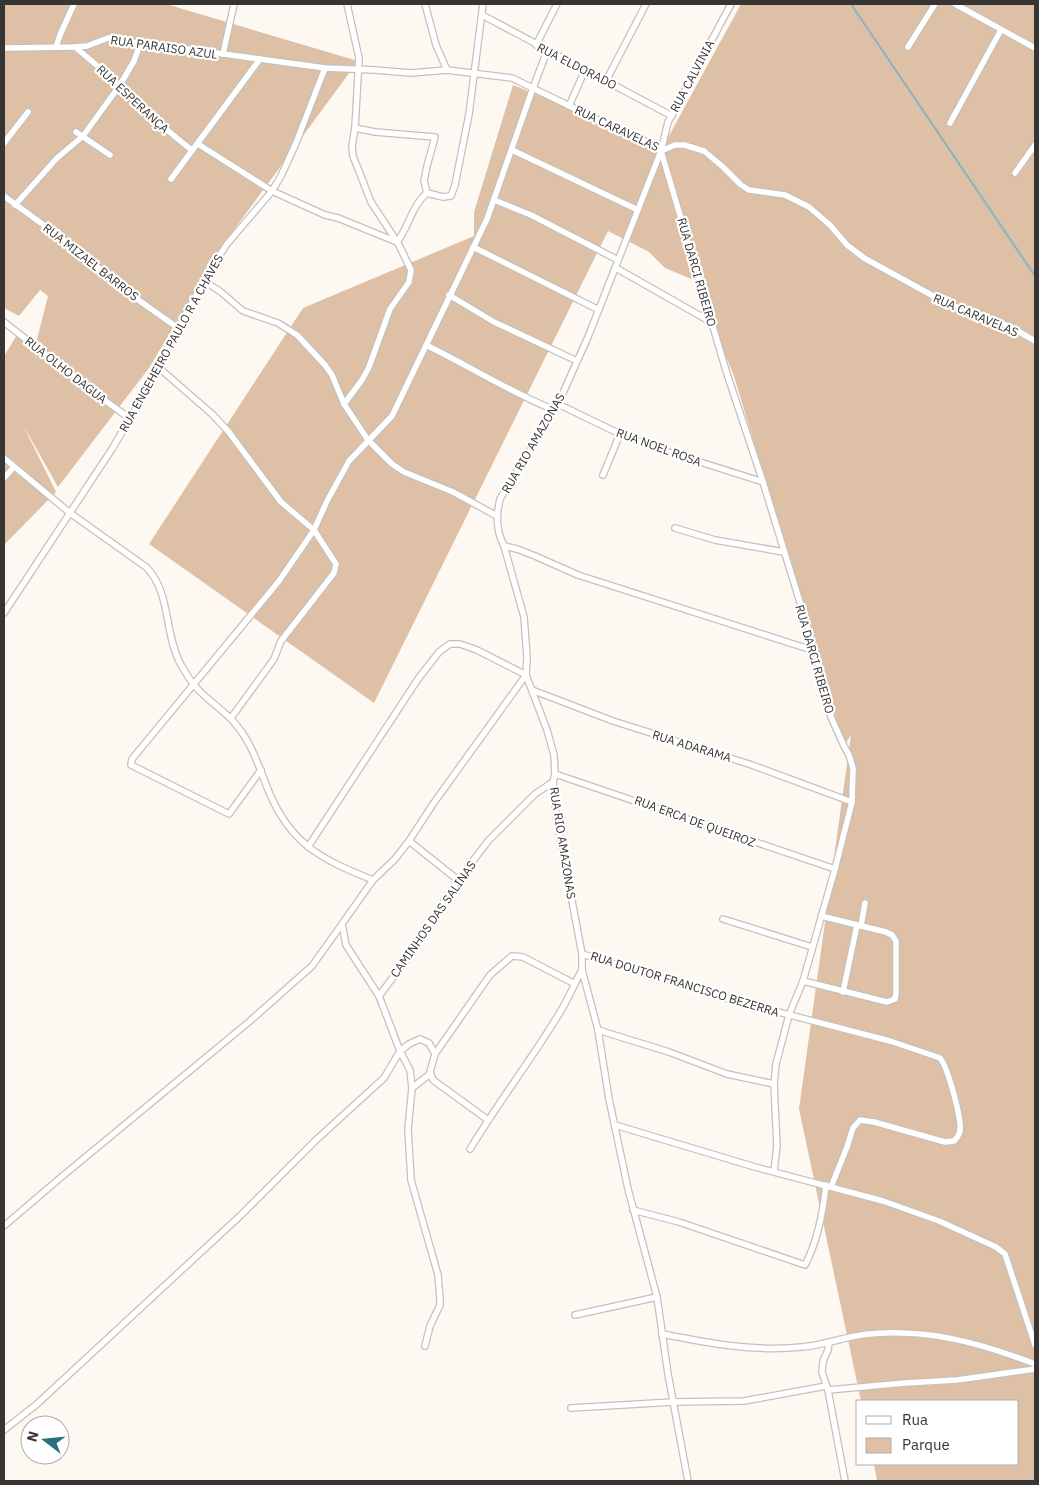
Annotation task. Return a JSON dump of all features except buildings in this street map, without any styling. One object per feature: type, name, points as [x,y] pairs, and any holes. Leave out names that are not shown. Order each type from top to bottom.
[{"type":"street","points":[[56,47],[74,4]]},
{"type":"street","points":[[223,54],[234,4]]},
{"type":"street","points":[[344,404],[369,367],[390,308],[411,276],[408,262],[375,210],[356,164],[352,146],[356,128],[359,58],[347,4]]},
{"type":"street","points":[[425,4],[436,45],[447,70]]},
{"type":"street","points":[[427,193],[443,197],[451,196],[462,152],[484,4]]},
{"type":"street","points":[[536,45],[557,4]]},
{"type":"street","points":[[606,81],[646,4]]},
{"type":"street","name":"RUA CALVINIA","points":[[661,151],[672,116],[731,4]]},
{"type":"street","points":[[908,47],[935,4]]},
{"type":"street","points":[[955,4],[1035,48]]},
{"type":"street","name":"RUA ELDORADO","points":[[482,15],[672,116]]},
{"type":"street","points":[[950,123],[1001,30]]},
{"type":"street","name":"RUA PARAISO AZUL","points":[[4,48],[87,46],[108,38],[140,44],[325,68]]},
{"type":"street","points":[[15,204],[57,158],[82,136],[120,85],[134,61],[140,44]]},
{"type":"street","name":"RUA ESPERANÇA","points":[[75,47],[120,85],[120,88],[143,107],[155,121],[192,150]]},
{"type":"street","points":[[260,770],[229,814],[131,765],[132,759],[279,581],[314,530],[348,461],[392,416],[449,295],[474,247],[494,200],[547,51]]},
{"type":"street","points":[[171,179],[260,59]]},
{"type":"street","name":"RUA CARAVELAS","points":[[325,68],[411,73],[447,70],[512,78],[647,142],[661,151],[675,145],[684,144],[698,148],[713,157],[734,179],[749,190],[785,195],[810,207],[825,220],[847,245],[864,258],[946,303],[1009,326],[1035,341]]},
{"type":"street","name":"RUA ENGEHEIRO PAULO R A CHAVES","points":[[4,611],[112,449],[226,244],[272,191],[281,176],[325,68]]},
{"type":"street","points":[[569,106],[585,70]]},
{"type":"street","points":[[4,143],[28,112]]},
{"type":"street","points":[[356,128],[375,132],[436,137],[426,166],[424,181],[427,193]]},
{"type":"street","points":[[76,132],[110,155]]},
{"type":"street","points":[[198,144],[272,191],[325,216],[338,218],[397,242]]},
{"type":"street","points":[[1014,174],[1035,144]]},
{"type":"street","points":[[512,150],[638,210]]},
{"type":"street","name":"RUA RIO AMAZONAS","points":[[661,151],[599,310],[558,404],[500,499],[497,516],[499,536],[504,546],[524,617],[527,648],[526,675],[554,755],[555,774],[553,782],[556,816],[582,954],[582,970],[598,1030],[633,1210],[657,1297],[673,1402],[688,1481]]},
{"type":"street","name":"RUA DARCI RIBEIRO","points":[[661,151],[712,322],[815,651],[831,717],[853,768],[852,802],[835,869],[803,982],[789,1015],[776,1064],[774,1084],[777,1146],[774,1171]]},
{"type":"street","points":[[397,242],[408,225],[419,200],[427,193]]},
{"type":"street","name":"RUA MIZAEL BARROS","points":[[4,196],[60,237],[137,299],[178,328]]},
{"type":"street","points":[[494,200],[530,215],[618,260]]},
{"type":"street","points":[[474,247],[599,310]]},
{"type":"street","points":[[616,268],[712,322]]},
{"type":"street","points":[[204,281],[221,292],[243,311],[278,323],[297,335],[332,375],[344,404],[368,440],[392,464],[404,472],[453,492],[497,516]]},
{"type":"street","points":[[449,295],[494,322],[577,361]]},
{"type":"street","name":"RUA OLHO DAGUA","points":[[4,322],[129,418]]},
{"type":"street","points":[[426,345],[470,367],[513,392],[554,410]]},
{"type":"street","points":[[158,367],[212,414],[241,447],[280,502],[314,530],[336,564],[334,573],[281,641],[274,658],[231,718]]},
{"type":"street","name":"RUA NOEL ROSA","points":[[558,404],[620,434],[653,447],[763,482]]},
{"type":"street","points":[[603,475],[620,434]]},
{"type":"street","points":[[4,458],[70,513],[146,567],[154,575],[161,590],[173,645],[180,662],[194,686],[231,718],[240,729],[283,819],[296,836],[320,856],[373,880]]},
{"type":"street","points":[[4,478],[14,467]]},
{"type":"street","points":[[675,528],[715,540],[784,552]]},
{"type":"street","points":[[504,546],[535,556],[578,575],[815,651]]},
{"type":"street","points":[[4,1226],[250,1021],[312,966],[373,880],[409,842],[437,798],[526,675],[477,650],[460,644],[450,644],[439,652],[418,679],[308,847]]},
{"type":"street","name":"RUA ADARAMA","points":[[532,690],[613,721],[749,764],[852,802]]},
{"type":"street","name":"RUA ERCA DE QUEIROZ","points":[[555,774],[835,869]]},
{"type":"street","name":"CAMINHOS DAS SALINAS","points":[[379,996],[412,952],[458,880],[508,819],[535,794],[553,782]]},
{"type":"street","points":[[409,842],[458,880]]},
{"type":"street","points":[[844,992],[865,903]]},
{"type":"street","points":[[803,982],[887,1002],[895,999],[895,938],[886,932],[821,916]]},
{"type":"street","points":[[723,919],[812,947]]},
{"type":"street","points":[[342,924],[344,936],[351,954],[379,996],[400,1051],[410,1070],[412,1088],[408,1129],[411,1180],[438,1275],[440,1299],[440,1305],[430,1326],[424,1346]]},
{"type":"street","name":"RUA DOUTOR FRANCISCO BEZERRA","points":[[582,954],[732,1000],[890,1041],[940,1058],[945,1063],[961,1125],[958,1137],[954,1141],[945,1142],[874,1122],[860,1120],[853,1128],[847,1148],[829,1186]]},
{"type":"street","points":[[488,1120],[432,1080],[430,1074],[435,1054],[490,975],[512,956],[523,957],[575,984]]},
{"type":"street","points":[[470,1149],[561,1012],[582,970]]},
{"type":"street","points":[[598,1030],[669,1052],[727,1074],[774,1084]]},
{"type":"street","points":[[4,1430],[37,1404],[241,1215],[316,1140],[384,1078],[400,1051],[420,1039],[429,1043],[435,1054]]},
{"type":"street","points":[[412,1088],[430,1074]]},
{"type":"street","points":[[615,1125],[884,1201],[939,1221],[1002,1251],[1005,1254],[1035,1345]]},
{"type":"street","points":[[633,1210],[679,1222],[805,1265],[813,1246],[829,1186]]},
{"type":"street","points":[[576,1315],[657,1297]]},
{"type":"street","points":[[662,1334],[752,1349],[795,1348],[868,1335],[900,1332],[965,1342],[1035,1364]]},
{"type":"street","points":[[829,1342],[823,1361],[822,1372],[827,1388],[845,1481]]},
{"type":"street","points":[[572,1408],[751,1400],[799,1390],[957,1380],[1035,1370]]},
{"type":"green space","points":[[4,4],[166,4],[358,61],[225,242],[149,368],[58,487],[23,425],[56,492],[4,545],[4,356],[17,335],[35,347],[48,296],[40,290],[19,316],[4,308]]},
{"type":"green space","points":[[741,4],[1035,4],[1035,1481],[877,1481],[874,1465],[1019,1465],[1019,1400],[861,1400],[799,1109],[851,735],[844,746],[734,376],[694,280],[665,268],[649,252],[608,231],[374,703],[149,544],[303,308],[474,236],[474,212],[513,85],[553,101],[659,154]]},
{"type":"waterway","points":[[851,4],[1035,276]]}]
